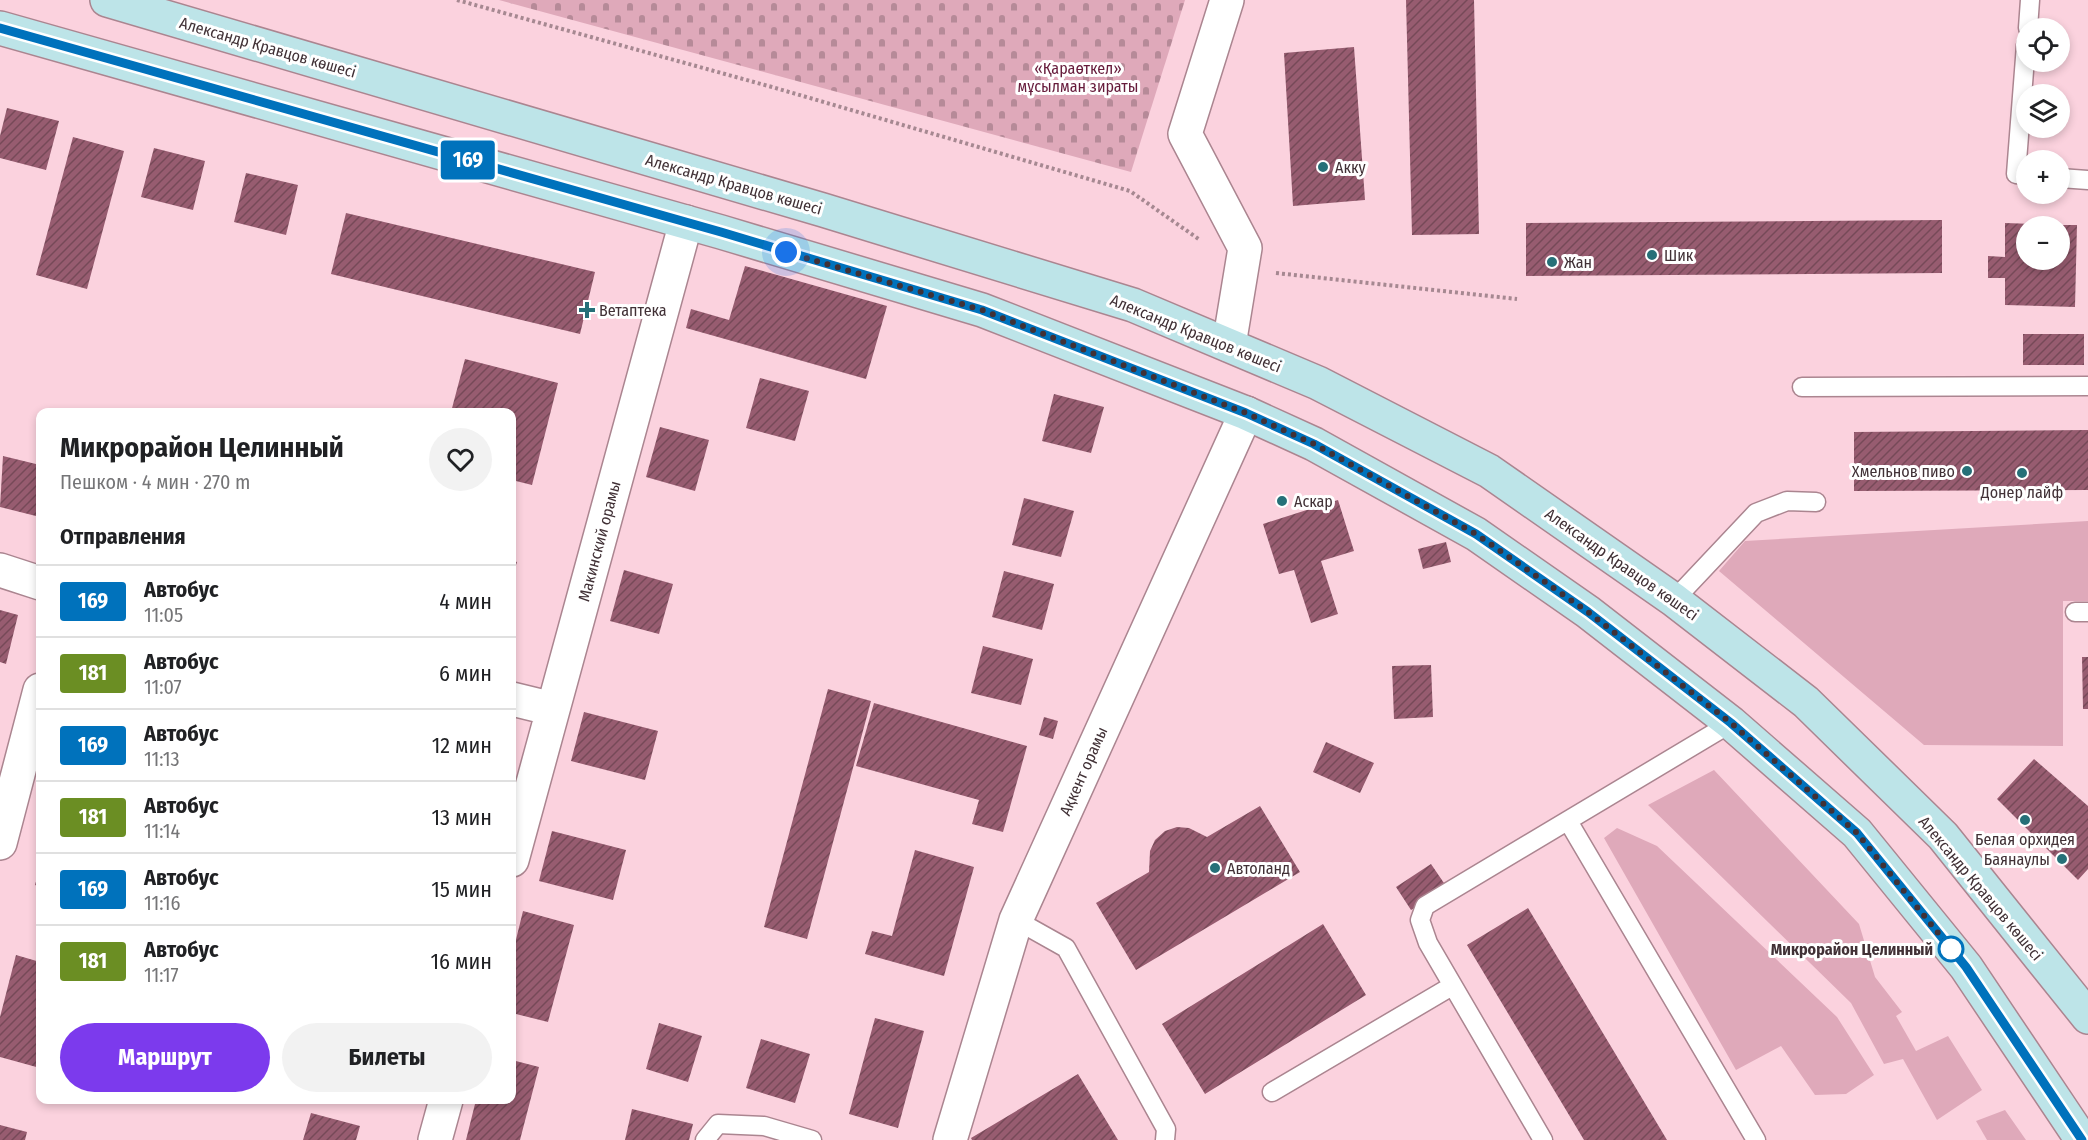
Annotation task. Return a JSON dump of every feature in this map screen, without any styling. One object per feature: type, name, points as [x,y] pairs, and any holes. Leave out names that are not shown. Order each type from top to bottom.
[{"type":"main road","name":"Александр Кравцов көшесі","points":[[107,0],[823,210],[1122,301],[1318,383],[1489,471],[1674,600],[1806,702],[1943,837],[2088,1017]]},
{"type":"main road","points":[[0,28],[686,222],[982,310],[1246,413],[1314,444],[1476,534],[1588,612],[1731,723],[1857,833],[1966,967],[2082,1140]]},
{"type":"street","points":[[1227,0],[1185,134],[1245,248],[1229,345]]},
{"type":"street","name":"Макинский орамы","points":[[516,845],[686,222]]},
{"type":"street","name":"Ақкент орамы","points":[[950,1140],[1016,920],[1246,413]]},
{"type":"street","points":[[0,570],[36,582]]},
{"type":"street","points":[[516,700],[553,709]]},
{"type":"street","points":[[0,843],[36,705]]},
{"type":"street","points":[[435,1140],[445,1104]]},
{"type":"lane","points":[[2029,18],[2030,0]]},
{"type":"lane","points":[[2018,150],[2024,72]]},
{"type":"lane","points":[[2070,178],[2088,180]]},
{"type":"lane","points":[[1802,387],[2088,386]]},
{"type":"lane","points":[[1674,600],[1756,513],[1787,501],[1816,502]]},
{"type":"lane","points":[[1543,1140],[1428,943],[1420,920],[1425,906],[1731,723]]},
{"type":"lane","points":[[1568,821],[1756,1140]]},
{"type":"lane","points":[[1016,920],[1065,948],[1166,1129],[1165,1140]]},
{"type":"lane","points":[[1272,1092],[1452,986]]},
{"type":"lane","points":[[705,1140],[718,1124],[764,1126],[812,1140]]},
{"type":"path","points":[[457,0],[772,87],[1130,191],[1241,269],[1516,299]]},
{"type":"green space","name":"«Қараөткел» мұсылман зираты","points":[[499,0],[1185,0],[1131,172]]},
{"type":"green space","points":[[2088,521],[2088,601],[2063,601],[2063,746],[1924,745],[1719,571],[1745,541]]},
{"type":"green space","points":[[1714,770],[1859,924],[1875,977],[1902,1012],[1896,1016],[1916,1051],[1948,1036],[1982,1090],[1937,1120],[1903,1059],[1884,1064],[1851,1003],[1648,805]]},
{"type":"green space","points":[[1617,828],[1657,846],[1837,1017],[1874,1075],[1846,1094],[1815,1095],[1781,1046],[1736,1070],[1604,838]]},
{"type":"green space","points":[[2005,1110],[2026,1140],[1987,1140],[1976,1121]]},
{"type":"building","points":[[1406,0],[1474,0],[1479,234],[1412,235]]},
{"type":"building","points":[[1354,47],[1365,200],[1293,206],[1284,53]]},
{"type":"building","points":[[7,108],[59,121],[46,170],[0,158],[0,136]]},
{"type":"building","points":[[73,137],[124,151],[87,289],[36,275]]},
{"type":"building","points":[[154,148],[205,161],[193,210],[141,197]]},
{"type":"building","points":[[246,173],[298,185],[286,235],[234,222]]},
{"type":"building","points":[[346,213],[595,272],[580,334],[331,274]]},
{"type":"building","points":[[1942,220],[1942,273],[1526,276],[1526,223]]},
{"type":"building","points":[[2005,223],[2016,223],[2016,270],[2070,270],[2070,225],[2077,225],[2075,307],[2005,305],[2005,278],[1988,278],[1988,256],[2005,257]]},
{"type":"building","points":[[745,266],[887,306],[866,379],[686,328],[691,309],[729,320]]},
{"type":"building","points":[[2023,334],[2084,334],[2084,365],[2023,365]]},
{"type":"building","points":[[465,359],[558,383],[532,485],[516,481],[516,408],[452,408]]},
{"type":"building","points":[[760,378],[809,391],[795,441],[746,428]]},
{"type":"building","points":[[1054,394],[1104,407],[1091,453],[1042,441]]},
{"type":"building","points":[[660,427],[709,440],[695,491],[646,477]]},
{"type":"building","points":[[2088,430],[2088,490],[1854,491],[1854,432]]},
{"type":"building","points":[[3,456],[36,464],[36,516],[0,507]]},
{"type":"building","points":[[1024,498],[1074,511],[1061,557],[1012,545]]},
{"type":"building","points":[[1338,500],[1354,551],[1321,561],[1338,614],[1311,623],[1294,570],[1279,574],[1263,524]]},
{"type":"building","points":[[1446,542],[1451,562],[1423,569],[1418,549]]},
{"type":"building","points":[[624,570],[673,584],[659,634],[610,621]]},
{"type":"building","points":[[1004,571],[1054,584],[1042,630],[992,617]]},
{"type":"building","points":[[0,610],[18,615],[6,664],[0,662]]},
{"type":"building","points":[[983,646],[1033,659],[1021,705],[971,693]]},
{"type":"building","points":[[2082,657],[2088,657],[2088,709],[2083,709]]},
{"type":"building","points":[[1431,665],[1433,717],[1394,719],[1392,666]]},
{"type":"building","points":[[828,689],[871,701],[807,939],[764,927]]},
{"type":"building","points":[[874,703],[1027,746],[1003,832],[972,824],[979,800],[856,766]]},
{"type":"building","points":[[584,712],[658,731],[645,780],[571,761]]},
{"type":"building","points":[[1044,717],[1058,721],[1053,739],[1039,735]]},
{"type":"building","points":[[1326,742],[1374,763],[1360,793],[1313,772]]},
{"type":"building","points":[[2034,759],[2088,806],[2088,869],[2078,880],[1997,799]]},
{"type":"building","points":[[1260,806],[1300,872],[1136,970],[1096,903],[1149,872],[1150,851],[1155,840],[1165,831],[1177,827],[1189,828],[1207,837]]},
{"type":"building","points":[[552,831],[626,850],[613,900],[539,881]]},
{"type":"building","points":[[915,850],[974,867],[944,976],[865,954],[872,931],[892,936]]},
{"type":"building","points":[[1431,864],[1446,886],[1411,910],[1396,887]]},
{"type":"building","points":[[1528,908],[1667,1140],[1584,1140],[1467,945]]},
{"type":"building","points":[[523,911],[574,925],[548,1022],[516,1014],[516,940]]},
{"type":"building","points":[[1323,924],[1366,995],[1205,1094],[1162,1024]]},
{"type":"building","points":[[16,955],[36,961],[36,1067],[0,1057],[0,1017]]},
{"type":"building","points":[[875,1018],[924,1031],[898,1128],[849,1114]]},
{"type":"building","points":[[659,1023],[702,1036],[688,1082],[646,1069]]},
{"type":"building","points":[[761,1039],[810,1054],[795,1103],[746,1088]]},
{"type":"building","points":[[516,1061],[539,1067],[520,1140],[466,1140],[475,1104],[516,1104]]},
{"type":"building","points":[[1078,1074],[1118,1140],[972,1140],[971,1138]]},
{"type":"building","points":[[632,1109],[693,1124],[689,1140],[625,1140]]},
{"type":"building","points":[[311,1113],[360,1126],[356,1140],[303,1140]]},
{"type":"building","points":[[0,1125],[27,1132],[25,1140],[0,1140]]},
{"type":"bus line","name":"169","points":[[0,28],[721,232],[982,310],[1246,413],[1314,444],[1476,534],[1588,612],[1731,723],[1857,833],[1966,967],[2082,1140]]},
{"type":"place","name":"Акку","points":[[1323,167]]},
{"type":"place","name":"Шик","points":[[1652,255]]},
{"type":"place","name":"Жан","points":[[1552,262]]},
{"type":"place","name":"Ветаптека","points":[[587,310]]},
{"type":"place","name":"Хмельнов пиво","points":[[1967,471]]},
{"type":"place","name":"Донер лайф","points":[[2022,473]]},
{"type":"place","name":"Аскар","points":[[1282,501]]},
{"type":"place","name":"Белая орхидея","points":[[2025,820]]},
{"type":"place","name":"Баянаулы","points":[[2062,859]]},
{"type":"place","name":"Автоланд","points":[[1215,868]]},
{"type":"place","name":"Микрорайон Целинный","points":[[1951,949]]},
{"type":"route","points":[[786,252],[982,310],[1246,413],[1314,444],[1476,534],[1588,612],[1731,723],[1857,833],[1953,950],[1951,949]]}]
